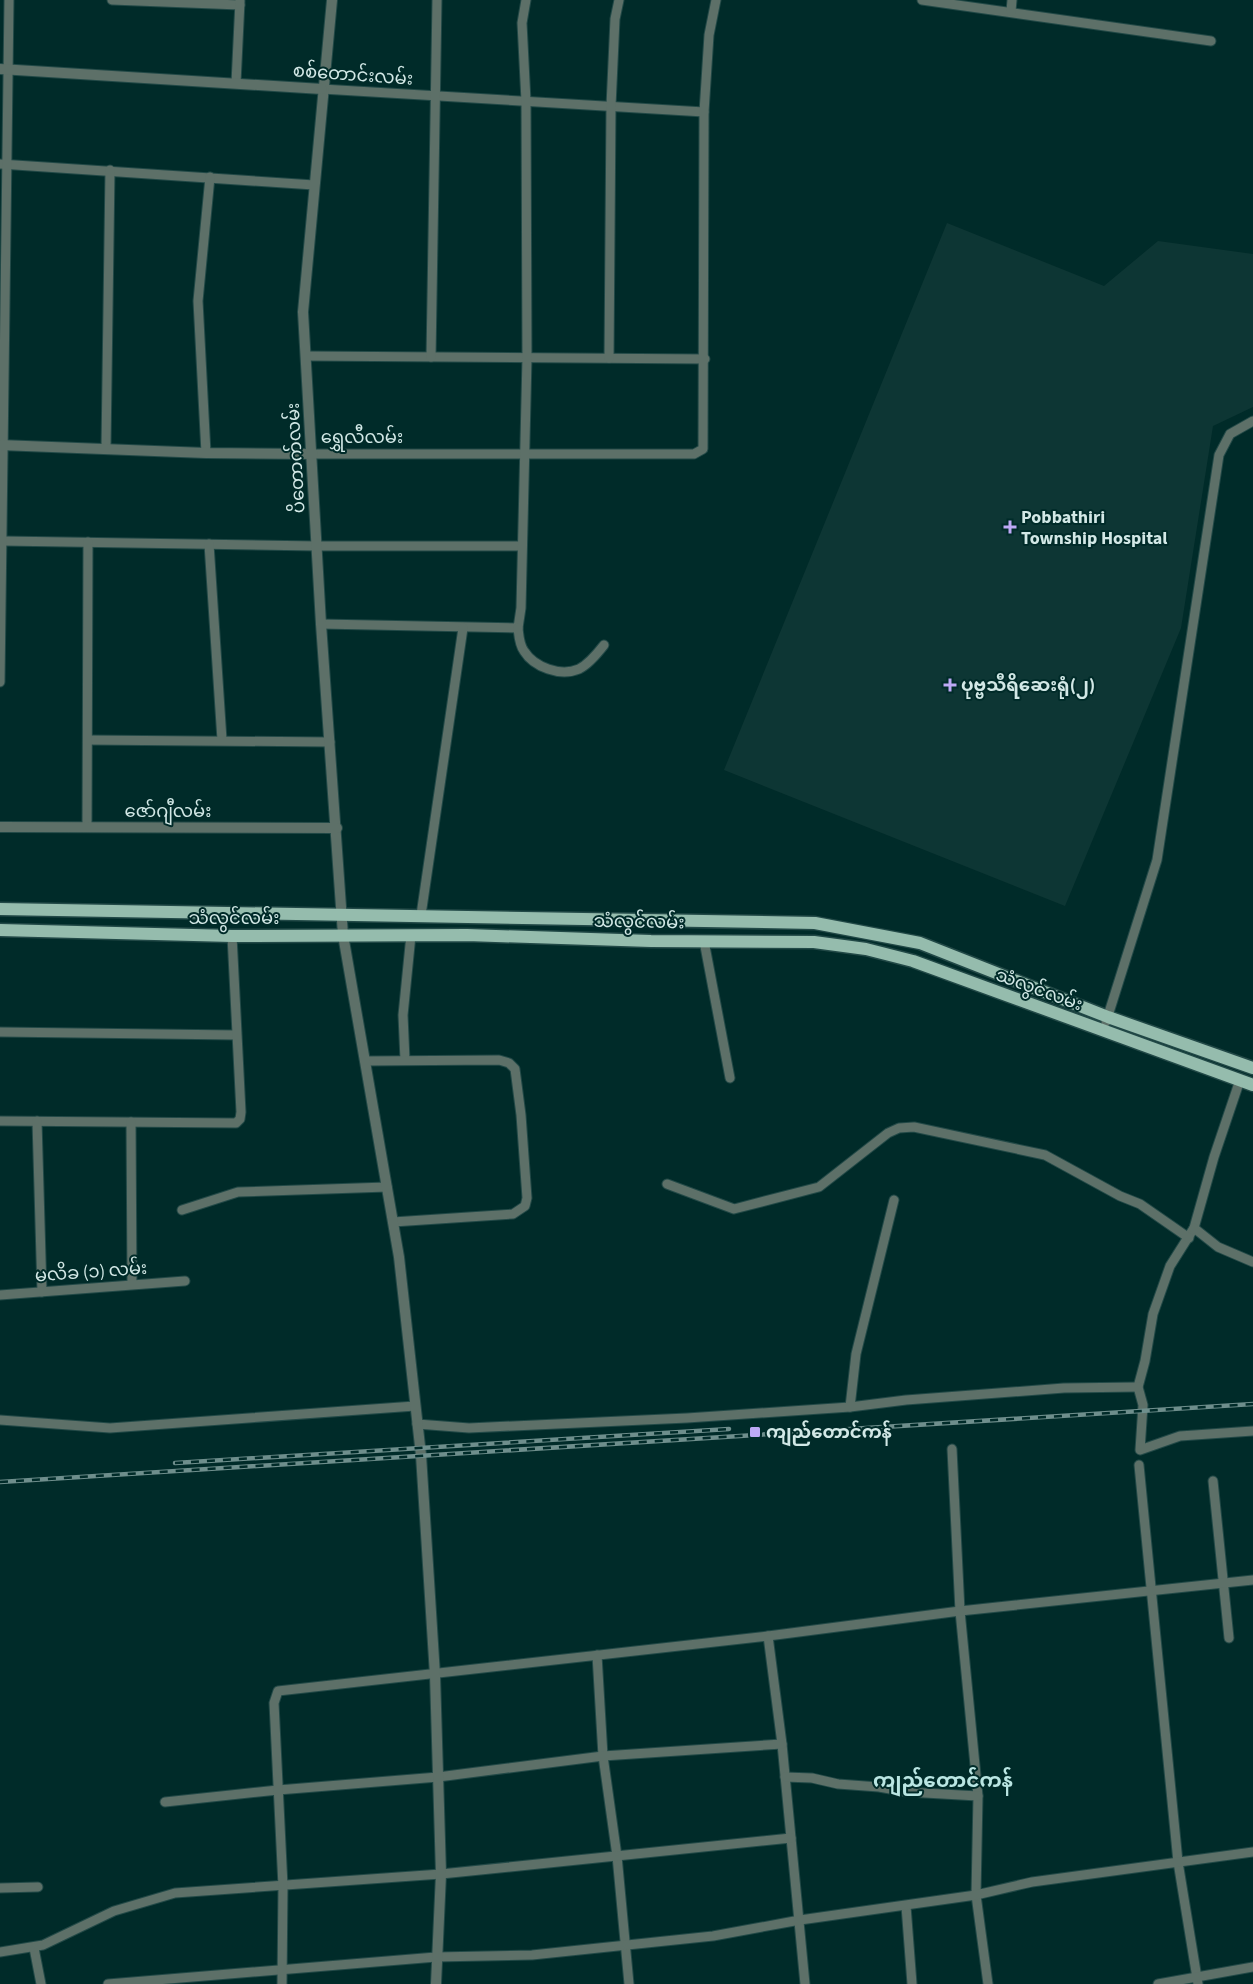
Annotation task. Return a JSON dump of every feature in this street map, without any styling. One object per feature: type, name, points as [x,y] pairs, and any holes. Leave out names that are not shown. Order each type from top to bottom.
[{"type":"main road","name":"သံလွင်လမ်း","points":[[0,909],[815,923],[850,928],[920,943],[1108,1017],[1253,1068]]},
{"type":"main road","name":"သံလွင်လမ်း","points":[[0,930],[232,936],[467,935],[814,942],[866,949],[913,961],[1102,1032],[1253,1085]]},
{"type":"street","points":[[0,682],[3,541],[4,69],[9,0]]},
{"type":"street","points":[[112,0],[240,2],[236,83]]},
{"type":"street","name":"ပိတောက်လမ်း","points":[[332,0],[322,89],[303,312],[313,454],[321,624],[343,935],[399,1257],[417,1424],[435,1675],[442,1874],[436,1984]]},
{"type":"street","points":[[431,357],[437,0]]},
{"type":"street","points":[[526,0],[522,23],[526,101],[526,454],[521,608],[518,628],[522,649],[530,659],[541,666],[558,671],[580,668],[604,645]]},
{"type":"street","points":[[609,358],[611,106],[615,19],[619,0]]},
{"type":"street","points":[[306,356],[704,359],[704,112],[709,35],[716,0]]},
{"type":"street","points":[[922,0],[1011,11],[1211,41]]},
{"type":"street","points":[[1011,11],[1012,0]]},
{"type":"street","name":"စစ်တောင်းလမ်း","points":[[4,69],[704,112]]},
{"type":"street","points":[[3,164],[314,185]]},
{"type":"street","points":[[106,448],[110,170]]},
{"type":"street","points":[[206,453],[198,302],[210,178]]},
{"type":"street","name":"ရွှေလီလမ်း","points":[[2,446],[106,448],[206,453],[694,454],[700,452],[704,444],[704,359]]},
{"type":"street","points":[[1102,1032],[1157,860],[1219,454],[1230,434],[1253,421]]},
{"type":"street","points":[[3,541],[317,546],[522,546]]},
{"type":"street","points":[[87,827],[88,542]]},
{"type":"street","points":[[209,544],[222,740]]},
{"type":"street","points":[[321,624],[518,628]]},
{"type":"street","points":[[421,915],[432,827],[464,628]]},
{"type":"street","points":[[88,740],[330,742]]},
{"type":"street","name":"ဇော်ဂျီလမ်း","points":[[0,827],[336,828]]},
{"type":"street","points":[[405,1060],[403,1015],[411,935]]},
{"type":"street","points":[[0,1121],[236,1123],[240,1119],[241,1112],[232,936]]},
{"type":"street","points":[[704,941],[730,1078]]},
{"type":"street","points":[[0,1032],[236,1035]]},
{"type":"street","points":[[366,1061],[499,1060],[509,1063],[515,1069],[521,1115],[527,1198],[525,1206],[513,1214],[393,1222]]},
{"type":"street","points":[[1240,1080],[1214,1157],[1194,1228],[1170,1266],[1153,1314],[1138,1387],[1143,1405],[1140,1450],[1180,1436],[1253,1430]]},
{"type":"street","points":[[37,1121],[42,1292]]},
{"type":"street","points":[[132,1122],[132,1284]]},
{"type":"street","points":[[667,1184],[734,1209],[819,1188],[888,1133],[899,1128],[914,1127],[1045,1155],[1120,1196],[1140,1204],[1189,1238]]},
{"type":"street","points":[[182,1210],[238,1192],[387,1186]]},
{"type":"street","points":[[850,1407],[856,1354],[894,1200]]},
{"type":"street","points":[[1194,1228],[1218,1247],[1253,1262]]},
{"type":"street","name":"မလိခ (၁) လမ်း","points":[[0,1295],[186,1281]]},
{"type":"street","points":[[417,1424],[486,1427],[850,1407],[906,1400],[1064,1388],[1138,1387]]},
{"type":"street","points":[[0,1420],[110,1428],[415,1406]]},
{"type":"street","points":[[952,1449],[960,1611],[978,1796],[976,1895],[988,1984]]},
{"type":"street","points":[[1139,1465],[1178,1862],[1198,1980]]},
{"type":"street","points":[[1213,1481],[1229,1638]]},
{"type":"street","points":[[282,1984],[283,1886],[274,1703],[278,1691],[435,1675],[768,1636],[960,1611],[1253,1580]]},
{"type":"street","points":[[768,1636],[782,1744],[805,1984]]},
{"type":"street","points":[[597,1655],[603,1756],[617,1856],[629,1984]]},
{"type":"street","points":[[165,1802],[278,1790],[438,1777],[603,1756],[782,1744]]},
{"type":"street","points":[[785,1777],[812,1778],[838,1784],[880,1787],[907,1792],[978,1796]]},
{"type":"street","points":[[0,1952],[34,1948],[54,1941],[114,1912],[175,1893],[442,1874],[791,1838]]},
{"type":"street","points":[[108,1984],[282,1968],[436,1958],[532,1955],[713,1936],[800,1920],[976,1895],[1032,1882],[1253,1852]]},
{"type":"street","points":[[0,1888],[38,1886]]},
{"type":"street","points":[[906,1906],[912,1984]]},
{"type":"street","points":[[34,1948],[41,1984]]},
{"type":"street","points":[[1158,1984],[1198,1980],[1253,1967]]},
{"type":"shaded area","name":"Pobbathiri Township Hospital","points":[[947,223],[1104,286],[1158,241],[1253,254],[1253,407],[1213,426],[1181,628],[1065,906],[724,770]]},
{"type":"railway","points":[[0,1482],[1253,1404]]},
{"type":"railway","points":[[175,1463],[729,1429]]},
{"type":"place","name":"Pobbathiri Township Hospital","points":[[1010,527]]},
{"type":"place","name":"ပုဗ္ဗသီရိဆေးရုံ(၂)","points":[[950,685]]},
{"type":"place","name":"ကျည်တောင်ကန်","points":[[755,1432]]},
{"type":"district","name":"ကျည်တောင်ကန်","points":[[943,1781]]}]
